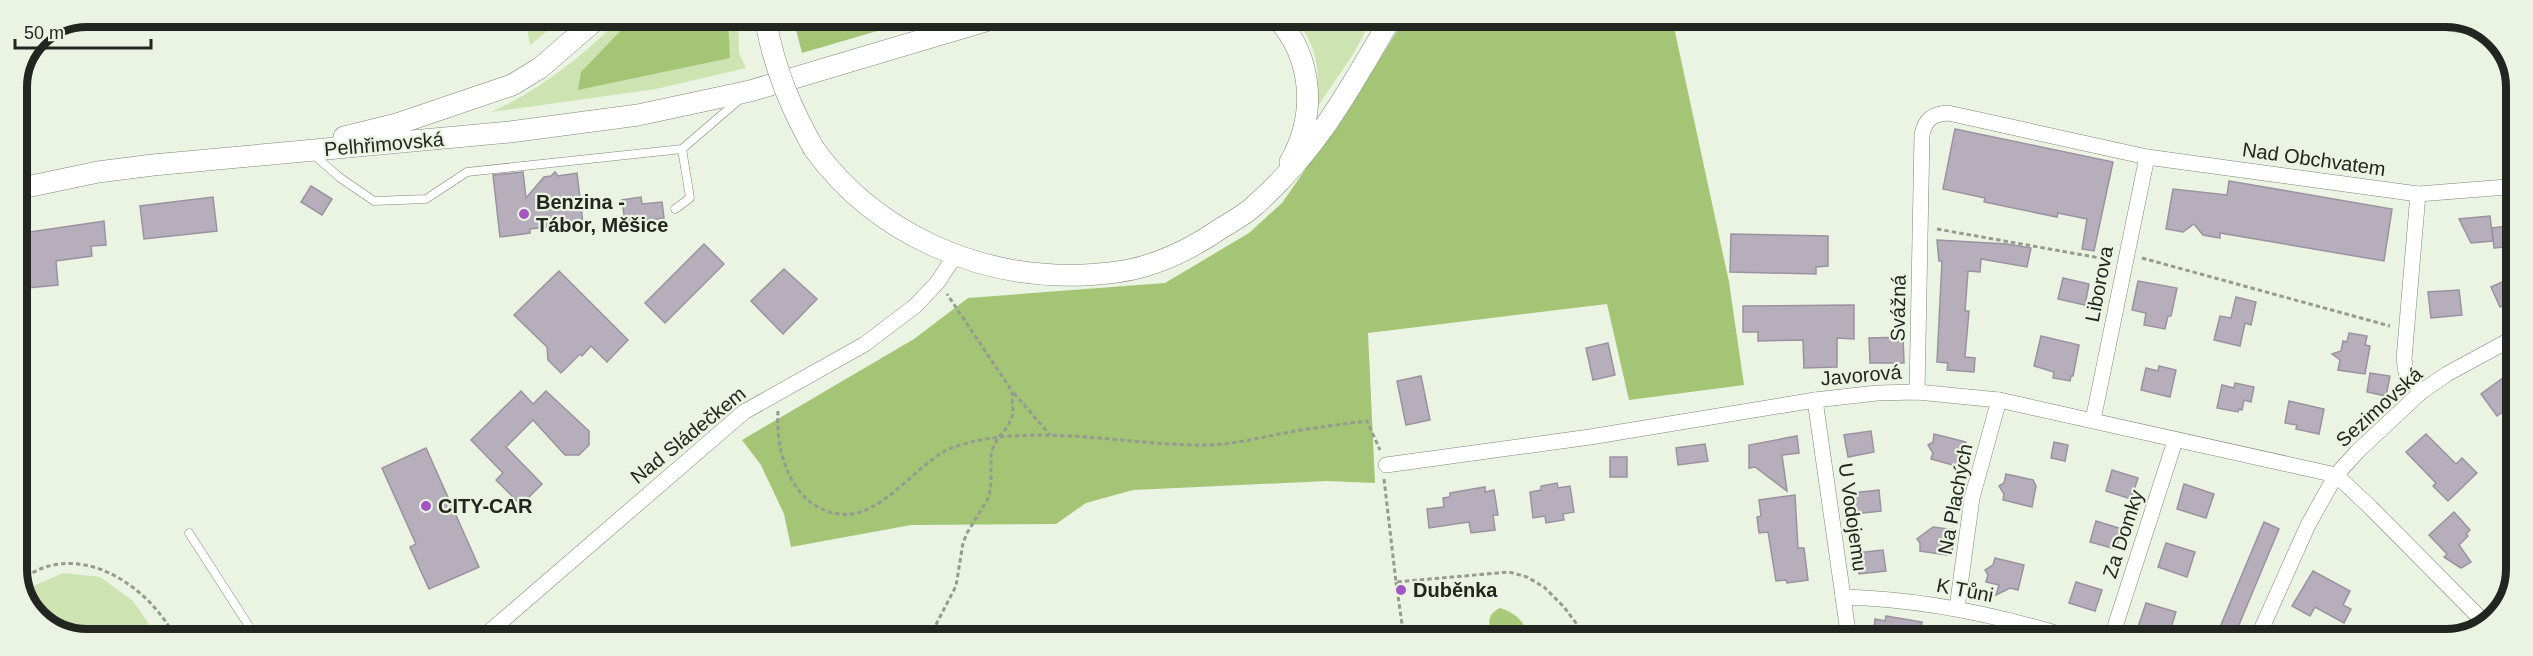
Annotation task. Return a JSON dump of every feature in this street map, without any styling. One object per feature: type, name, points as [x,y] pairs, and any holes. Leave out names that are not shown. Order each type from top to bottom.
[{"type":"main road","points":[[272,154],[397,124],[499,91],[540,69],[588,27]]},
{"type":"main road","points":[[767,27],[772,55],[782,86],[797,119],[814,149],[828,168],[846,186],[885,218],[955,256],[999,269],[1032,275],[1109,273],[1146,266],[1203,240],[1251,209],[1278,183],[1325,130],[1350,92],[1386,27]]},
{"type":"main road","points":[[907,46],[947,27]]},
{"type":"main road","points":[[907,46],[967,27]]},
{"type":"main road","points":[[1278,183],[1294,154],[1300,137],[1306,112],[1308,86],[1302,57],[1296,42],[1284,27]]},
{"type":"main road","name":"Pelhřimovská","points":[[27,187],[98,172],[591,122],[678,107],[750,91],[907,46]]},
{"type":"street","name":"Svážná","points":[[1917,392],[1922,135],[1928,120],[1935,115],[1948,112],[2117,150]]},
{"type":"street","name":"Nad Obchvatem","points":[[2117,150],[2147,157],[2418,194],[2506,187]]},
{"type":"street","name":"Liborova","points":[[2093,420],[2147,157]]},
{"type":"street","points":[[2418,194],[2404,365],[2406,372],[2421,392]]},
{"type":"street","name":"Nad Sládečkem","points":[[492,629],[744,412],[865,344],[915,306],[937,283],[955,256]]},
{"type":"street","name":"Sezimovská","points":[[2261,629],[2308,525],[2336,476],[2357,452],[2421,392],[2447,374],[2506,342]]},
{"type":"street","name":"Javorová","points":[[1386,465],[1590,437],[1815,400],[1877,393],[1917,392],[1998,400],[2336,476]]},
{"type":"street","name":"U Vodojemu","points":[[1815,400],[1848,629]]},
{"type":"street","name":"Na Plachých","points":[[1957,608],[1972,498],[1998,400]]},
{"type":"street","name":"Za Domky","points":[[2114,629],[2175,441]]},
{"type":"street","name":"Sezimovská","points":[[2336,476],[2372,508],[2480,618]]},
{"type":"street","name":"K Tůni","points":[[1843,597],[1876,598],[1957,608],[2037,629]]},
{"type":"lane","points":[[309,151],[339,177],[374,201],[426,199],[467,172],[682,149],[750,91]]},
{"type":"lane","points":[[675,209],[690,198],[682,149]]},
{"type":"lane","points":[[189,533],[251,629]]},
{"type":"path","points":[[1921,226],[2100,258],[2107,251],[2119,253]]},
{"type":"path","points":[[2134,256],[2406,330]]},
{"type":"path","points":[[937,283],[951,298],[1012,391],[1050,436]]},
{"type":"path","points":[[934,629],[956,586],[963,543],[967,533],[989,497],[991,452],[1013,414],[1012,391]]},
{"type":"path","points":[[781,392],[777,432],[786,468],[806,500],[836,514],[858,514],[891,494],[948,449],[975,441],[1050,436],[1198,445],[1240,443],[1293,431],[1367,421],[1386,465],[1384,485],[1403,629]]},
{"type":"path","points":[[27,575],[56,565],[90,564],[117,575],[140,592],[171,629]]},
{"type":"path","points":[[1396,582],[1509,572],[1527,577],[1544,587],[1564,607],[1580,629]]},
{"type":"shaded area","points":[[527,27],[552,27],[530,45]]},
{"type":"shaded area","points":[[611,27],[640,27],[730,58],[728,27],[738,27],[739,53],[746,68],[656,89],[491,112],[544,83]]},
{"type":"shaded area","points":[[624,27],[728,27],[730,58],[578,90],[581,72]]},
{"type":"shaded area","points":[[795,27],[891,27],[802,53]]},
{"type":"shaded area","points":[[1302,27],[1368,27],[1352,56],[1313,113],[1318,75],[1314,52]]},
{"type":"shaded area","points":[[1399,27],[1674,27],[1729,282],[1744,385],[1629,400],[1607,304],[1368,333],[1375,483],[1327,481],[1133,490],[1086,503],[1056,524],[911,525],[791,547],[784,514],[761,465],[742,440],[914,339],[968,298],[1165,283],[1249,233],[1282,203],[1362,88]]},
{"type":"shaded area","points":[[2072,27],[2090,27],[2080,31]]},
{"type":"shaded area","points":[[63,573],[100,577],[133,601],[152,629],[75,628],[51,617],[35,599],[30,587]]},
{"type":"shaded area","points":[[1500,608],[1510,612],[1523,623],[1525,629],[1491,629],[1489,621],[1495,611]]},
{"type":"building","points":[[1955,129],[2113,162],[2094,251],[2082,249],[2087,219],[2058,213],[2057,217],[1984,202],[1985,198],[1943,189]]},
{"type":"building","points":[[523,172],[526,198],[544,177],[551,176],[555,172],[558,176],[577,173],[583,223],[530,229],[530,233],[500,237],[493,175]]},
{"type":"building","points":[[2229,181],[2392,209],[2384,261],[2220,233],[2220,238],[2203,235],[2194,224],[2183,232],[2166,229],[2173,189],[2227,195]]},
{"type":"building","points":[[311,186],[332,199],[322,215],[301,202]]},
{"type":"building","points":[[213,197],[217,231],[144,239],[140,206]]},
{"type":"building","points":[[641,197],[642,204],[662,202],[664,218],[625,223],[622,200]]},
{"type":"building","points":[[2490,216],[2493,241],[2471,243],[2459,219]]},
{"type":"building","points":[[104,221],[106,245],[91,246],[92,256],[56,261],[58,285],[27,288],[27,233]]},
{"type":"building","points":[[2506,226],[2506,247],[2494,248],[2492,228]]},
{"type":"building","points":[[1731,234],[1828,236],[1828,266],[1816,267],[1816,274],[1730,272]]},
{"type":"building","points":[[1937,240],[2007,244],[2031,248],[2027,267],[1981,259],[1980,272],[1968,271],[1965,311],[1969,311],[1965,357],[1975,358],[1974,372],[1947,370],[1948,363],[1937,362],[1942,261],[1939,261]]},
{"type":"building","points":[[704,244],[724,264],[665,323],[645,303]]},
{"type":"building","points":[[784,269],[817,299],[783,334],[751,301]]},
{"type":"building","points":[[559,271],[628,340],[607,362],[591,346],[561,373],[548,360],[547,347],[514,315]]},
{"type":"building","points":[[2063,278],[2089,284],[2085,305],[2058,299]]},
{"type":"building","points":[[2506,280],[2506,304],[2500,307],[2491,287]]},
{"type":"building","points":[[2138,281],[2177,288],[2171,316],[2168,316],[2165,329],[2144,325],[2146,313],[2132,310]]},
{"type":"building","points":[[2459,290],[2462,315],[2431,318],[2428,292]]},
{"type":"building","points":[[2236,297],[2256,302],[2251,325],[2245,323],[2240,346],[2214,340],[2220,316],[2231,318]]},
{"type":"building","points":[[1854,305],[1854,339],[1837,338],[1837,367],[1804,368],[1803,340],[1758,341],[1758,332],[1743,332],[1743,306]]},
{"type":"building","points":[[2349,333],[2367,336],[2365,345],[2370,346],[2365,374],[2338,370],[2340,360],[2332,354],[2341,351],[2343,341],[2347,342]]},
{"type":"building","points":[[2041,336],[2079,345],[2070,381],[2053,378],[2054,372],[2034,366]]},
{"type":"building","points":[[1903,337],[1904,363],[1870,363],[1869,338]]},
{"type":"building","points":[[1608,343],[1615,375],[1593,380],[1586,348]]},
{"type":"building","points":[[2159,366],[2176,370],[2170,397],[2141,390],[2146,368],[2158,371]]},
{"type":"building","points":[[2370,373],[2390,376],[2386,396],[2367,392]]},
{"type":"building","points":[[1421,376],[1430,420],[1406,425],[1397,381]]},
{"type":"building","points":[[2506,376],[2506,410],[2497,416],[2481,394]]},
{"type":"building","points":[[2235,383],[2254,387],[2251,402],[2244,400],[2242,410],[2239,409],[2238,412],[2217,408],[2222,385],[2234,388]]},
{"type":"building","points":[[521,391],[533,404],[546,391],[589,431],[589,445],[579,455],[565,455],[533,420],[506,447],[542,484],[521,505],[496,480],[503,473],[471,440]]},
{"type":"building","points":[[2289,401],[2324,409],[2319,434],[2296,429],[2297,425],[2285,423]]},
{"type":"building","points":[[1871,431],[1874,452],[1848,457],[1844,435]]},
{"type":"building","points":[[1934,434],[1966,442],[1960,467],[1931,459],[1933,453],[1928,445],[1933,442]]},
{"type":"building","points":[[2426,434],[2456,464],[2462,458],[2477,473],[2448,501],[2433,486],[2436,483],[2406,452]]},
{"type":"building","points":[[1797,436],[1799,453],[1782,455],[1787,491],[1755,467],[1749,468],[1749,445]]},
{"type":"building","points":[[2054,442],[2068,445],[2065,461],[2051,458]]},
{"type":"building","points":[[1705,444],[1708,461],[1678,465],[1676,448]]},
{"type":"building","name":"CITY-CAR","points":[[426,448],[479,567],[429,589],[410,547],[416,544],[382,468]]},
{"type":"building","points":[[1610,457],[1627,457],[1627,477],[1610,477]]},
{"type":"building","points":[[2112,470],[2138,478],[2131,499],[2106,491]]},
{"type":"building","points":[[2006,474],[2033,480],[2036,486],[2032,507],[2003,500],[2004,494],[1999,486],[2004,483]]},
{"type":"building","points":[[1557,483],[1558,488],[1570,486],[1574,512],[1563,514],[1564,520],[1546,523],[1545,516],[1533,518],[1530,492],[1541,490],[1541,486]]},
{"type":"building","points":[[2184,484],[2214,494],[2206,518],[2177,509]]},
{"type":"building","points":[[1485,487],[1485,492],[1494,490],[1498,515],[1493,515],[1495,530],[1471,533],[1469,522],[1429,528],[1427,509],[1444,507],[1443,498],[1450,497],[1450,493]]},
{"type":"building","points":[[1879,490],[1881,511],[1854,514],[1852,493]]},
{"type":"building","points":[[1795,495],[1798,548],[1804,548],[1808,580],[1787,583],[1786,580],[1776,581],[1768,532],[1759,533],[1757,517],[1761,516],[1759,500]]},
{"type":"building","points":[[2454,512],[2470,530],[2466,534],[2468,536],[2459,545],[2471,562],[2461,568],[2444,557],[2447,554],[2429,535]]},
{"type":"building","points":[[2096,521],[2122,529],[2116,549],[2090,542]]},
{"type":"building","points":[[2264,522],[2279,529],[2237,629],[2219,629]]},
{"type":"building","points":[[1933,527],[1955,530],[1952,552],[1947,555],[1920,551],[1920,543],[1917,539]]},
{"type":"building","points":[[2166,543],[2195,552],[2187,577],[2158,567]]},
{"type":"building","points":[[1883,550],[1886,571],[1859,574],[1856,553]]},
{"type":"building","points":[[1995,558],[2024,565],[2018,590],[2010,588],[1996,595],[1999,585],[1986,582],[1988,575],[1985,570],[1993,565]]},
{"type":"building","points":[[2313,571],[2350,591],[2343,605],[2351,609],[2344,623],[2315,607],[2310,616],[2292,606]]},
{"type":"building","points":[[2076,582],[2102,590],[2095,611],[2069,603]]},
{"type":"building","points":[[2146,603],[2176,612],[2171,629],[2138,627]]},
{"type":"building","points":[[1886,616],[1922,622],[1921,629],[1874,629],[1875,619],[1885,621]]},
{"type":"place","name":"Benzina - Tábor, Měšice","points":[[524,214]]},
{"type":"place","name":"CITY-CAR","points":[[426,506]]},
{"type":"place","name":"Duběnka","points":[[1401,590]]}]
